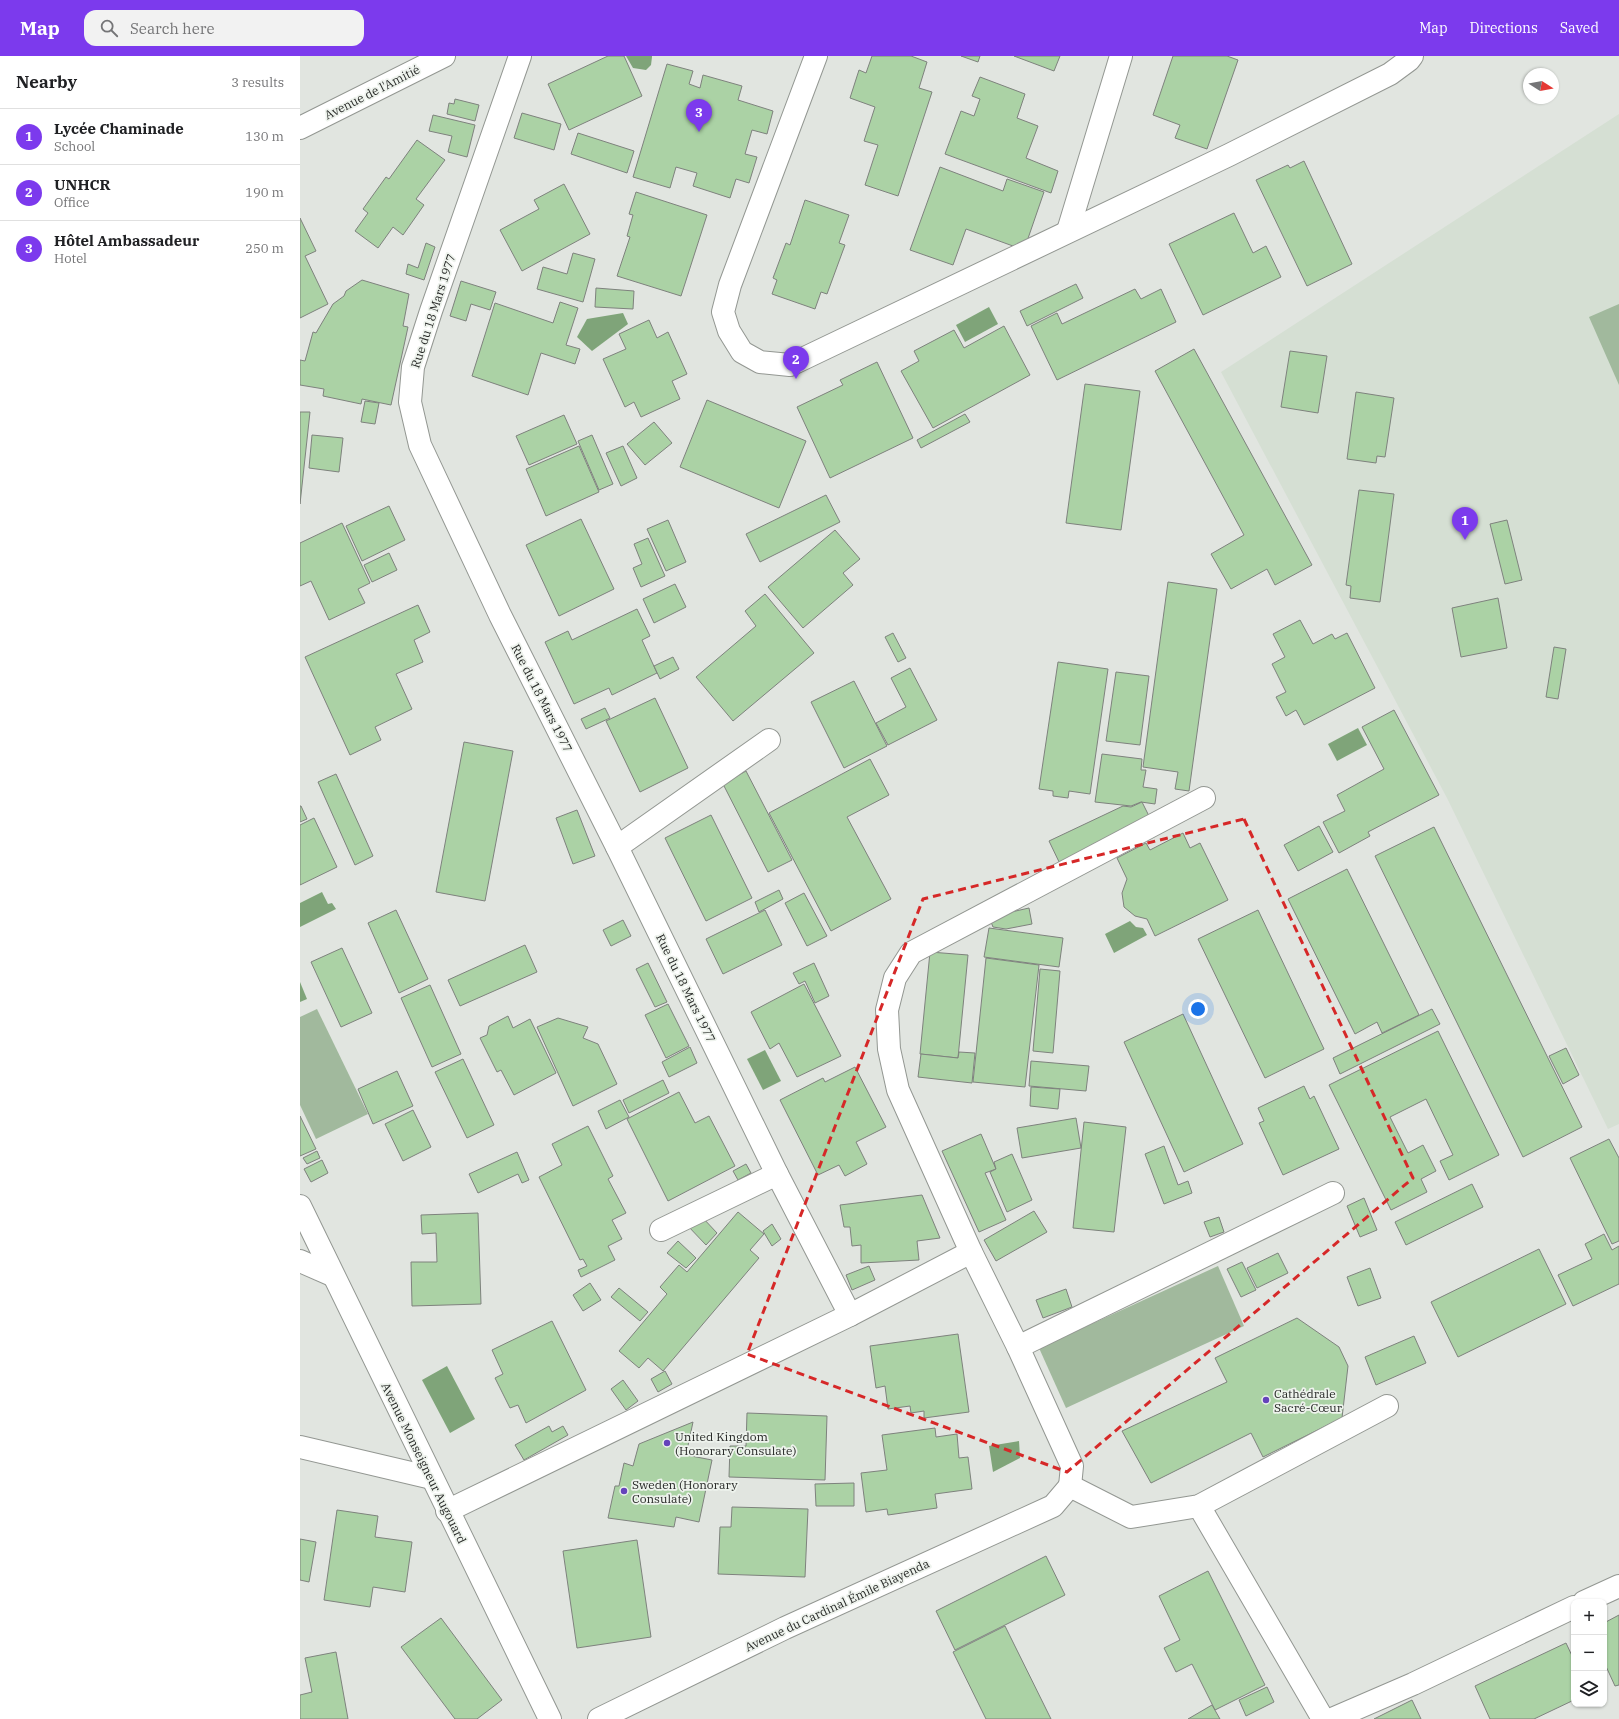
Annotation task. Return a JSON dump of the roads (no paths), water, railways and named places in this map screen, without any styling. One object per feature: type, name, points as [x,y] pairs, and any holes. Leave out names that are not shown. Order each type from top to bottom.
[{"type":"street","name":"Avenue de l'Amitié","points":[[300,128],[444,56]]},
{"type":"street","name":"Rue du 18 Mars 1977","points":[[520,56],[431,310],[413,367],[410,402],[420,445],[500,615],[617,847],[777,1174],[850,1315]]},
{"type":"street","points":[[816,56],[730,285],[723,312],[729,331],[742,352],[760,362],[790,364],[1229,155],[1390,74],[1412,56]]},
{"type":"street","points":[[1068,231],[1122,56]]},
{"type":"street","points":[[617,847],[769,740]]},
{"type":"street","points":[[1204,798],[911,953],[895,978],[887,1010],[889,1049],[898,1090],[971,1252],[1018,1347],[1072,1466],[1070,1486],[1131,1517],[1199,1506],[1387,1406]]},
{"type":"street","points":[[661,1230],[777,1174]]},
{"type":"street","points":[[1018,1347],[1333,1193]]},
{"type":"street","name":"Avenue Monseigneur Augouard","points":[[300,1206],[447,1511],[550,1719]]},
{"type":"street","points":[[447,1511],[850,1315],[971,1252]]},
{"type":"street","points":[[300,1261],[332,1275]]},
{"type":"street","points":[[300,1447],[432,1478]]},
{"type":"street","name":"Avenue du Cardinal Émile Biayenda","points":[[599,1719],[785,1628],[1053,1506],[1070,1486]]},
{"type":"street","points":[[1199,1506],[1323,1719]]},
{"type":"street","points":[[1591,1599],[1619,1586]]},
{"type":"street","points":[[1332,1719],[1413,1684],[1571,1608]]},
{"type":"place","name":"Hôtel Ambassadeur","points":[[699,132]]},
{"type":"place","name":"UNHCR","points":[[796,379]]},
{"type":"place","name":"Lycée Chaminade","points":[[1465,540]]},
{"type":"place","name":"Cathédrale Sacré-Cœur","points":[[1266,1400]]},
{"type":"place","name":"United Kingdom (Honorary Consulate)","points":[[667,1443]]},
{"type":"place","name":"Sweden (Honorary Consulate)","points":[[624,1491]]}]
